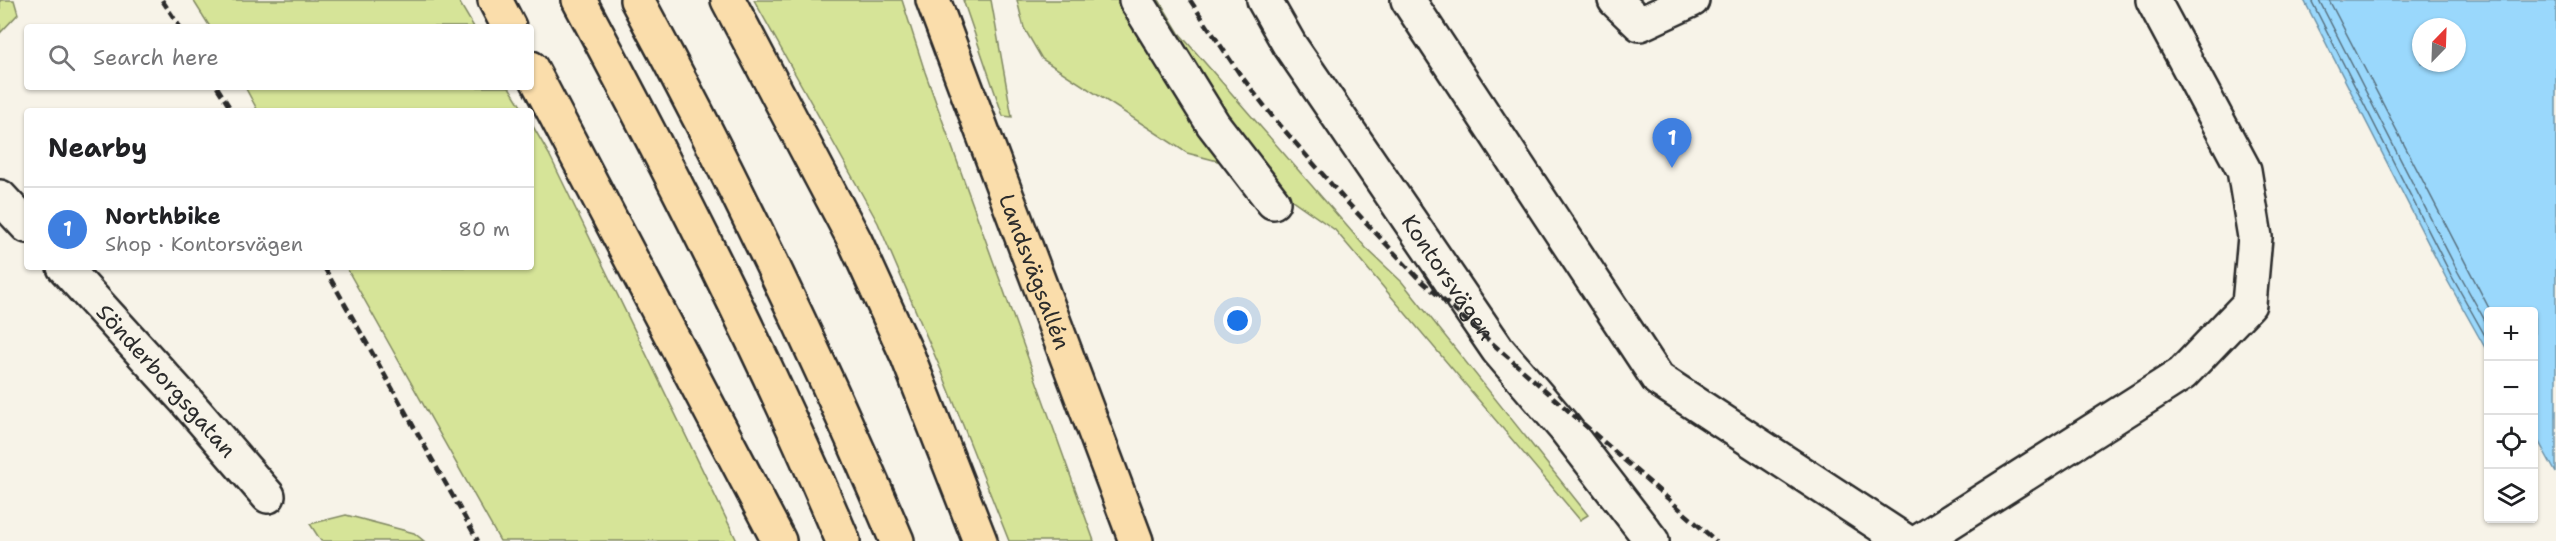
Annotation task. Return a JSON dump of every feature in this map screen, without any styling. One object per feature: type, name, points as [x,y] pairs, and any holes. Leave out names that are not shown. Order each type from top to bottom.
[{"type":"main road","points":[[495,0],[507,24]]},
{"type":"main road","points":[[579,0],[646,124],[757,345],[843,541]]},
{"type":"main road","points":[[637,0],[683,84],[797,320],[860,454],[897,541]]},
{"type":"main road","points":[[728,0],[855,241],[908,357],[980,541]]},
{"type":"main road","name":"Landsvägsallén","points":[[933,0],[1136,541]]},
{"type":"main road","points":[[534,74],[779,541]]},
{"type":"street","points":[[1136,0],[1213,124],[1273,202]]},
{"type":"street","name":"Kontorsvägen","points":[[1264,0],[1289,44],[1498,350],[1564,427],[1652,541]]},
{"type":"street","points":[[1408,0],[1658,379],[1905,541]]},
{"type":"street","points":[[1615,0],[1640,24],[1692,0]]},
{"type":"street","points":[[1920,541],[2182,374],[2249,304],[2254,237],[2244,170],[2153,0]]},
{"type":"street","name":"Sönderborgsgatan","points":[[67,270],[186,401],[268,496]]},
{"type":"green space","points":[[0,0],[14,0],[18,14],[0,33]]},
{"type":"green space","points":[[193,0],[458,0],[472,24],[208,24]]},
{"type":"green space","points":[[754,0],[902,0],[925,72],[1094,541],[1009,541],[941,370],[878,223]]},
{"type":"green space","points":[[963,0],[991,0],[1012,117],[1003,116]]},
{"type":"green space","points":[[1017,0],[1159,0],[1179,33],[1366,248],[1402,282],[1588,515],[1580,520],[1335,230],[1248,169],[1187,153],[1042,59],[1024,28]]},
{"type":"green space","points":[[247,90],[511,90],[522,108],[256,108]]},
{"type":"green space","points":[[534,128],[549,154],[737,541],[500,541],[348,270],[534,270]]},
{"type":"green space","points":[[346,515],[414,533],[424,541],[321,541],[310,524]]},
{"type":"water","points":[[2304,0],[2556,0],[2556,473],[2538,440],[2538,307],[2484,307],[2484,346],[2446,278]]},
{"type":"railway","points":[[162,0],[178,24]]},
{"type":"railway","points":[[1190,0],[1239,73],[1273,117],[1345,200],[1416,276],[1716,541]]},
{"type":"railway","points":[[219,90],[230,108]]},
{"type":"railway","points":[[326,270],[478,541]]},
{"type":"place","name":"Northbike","points":[[1672,168]]}]
